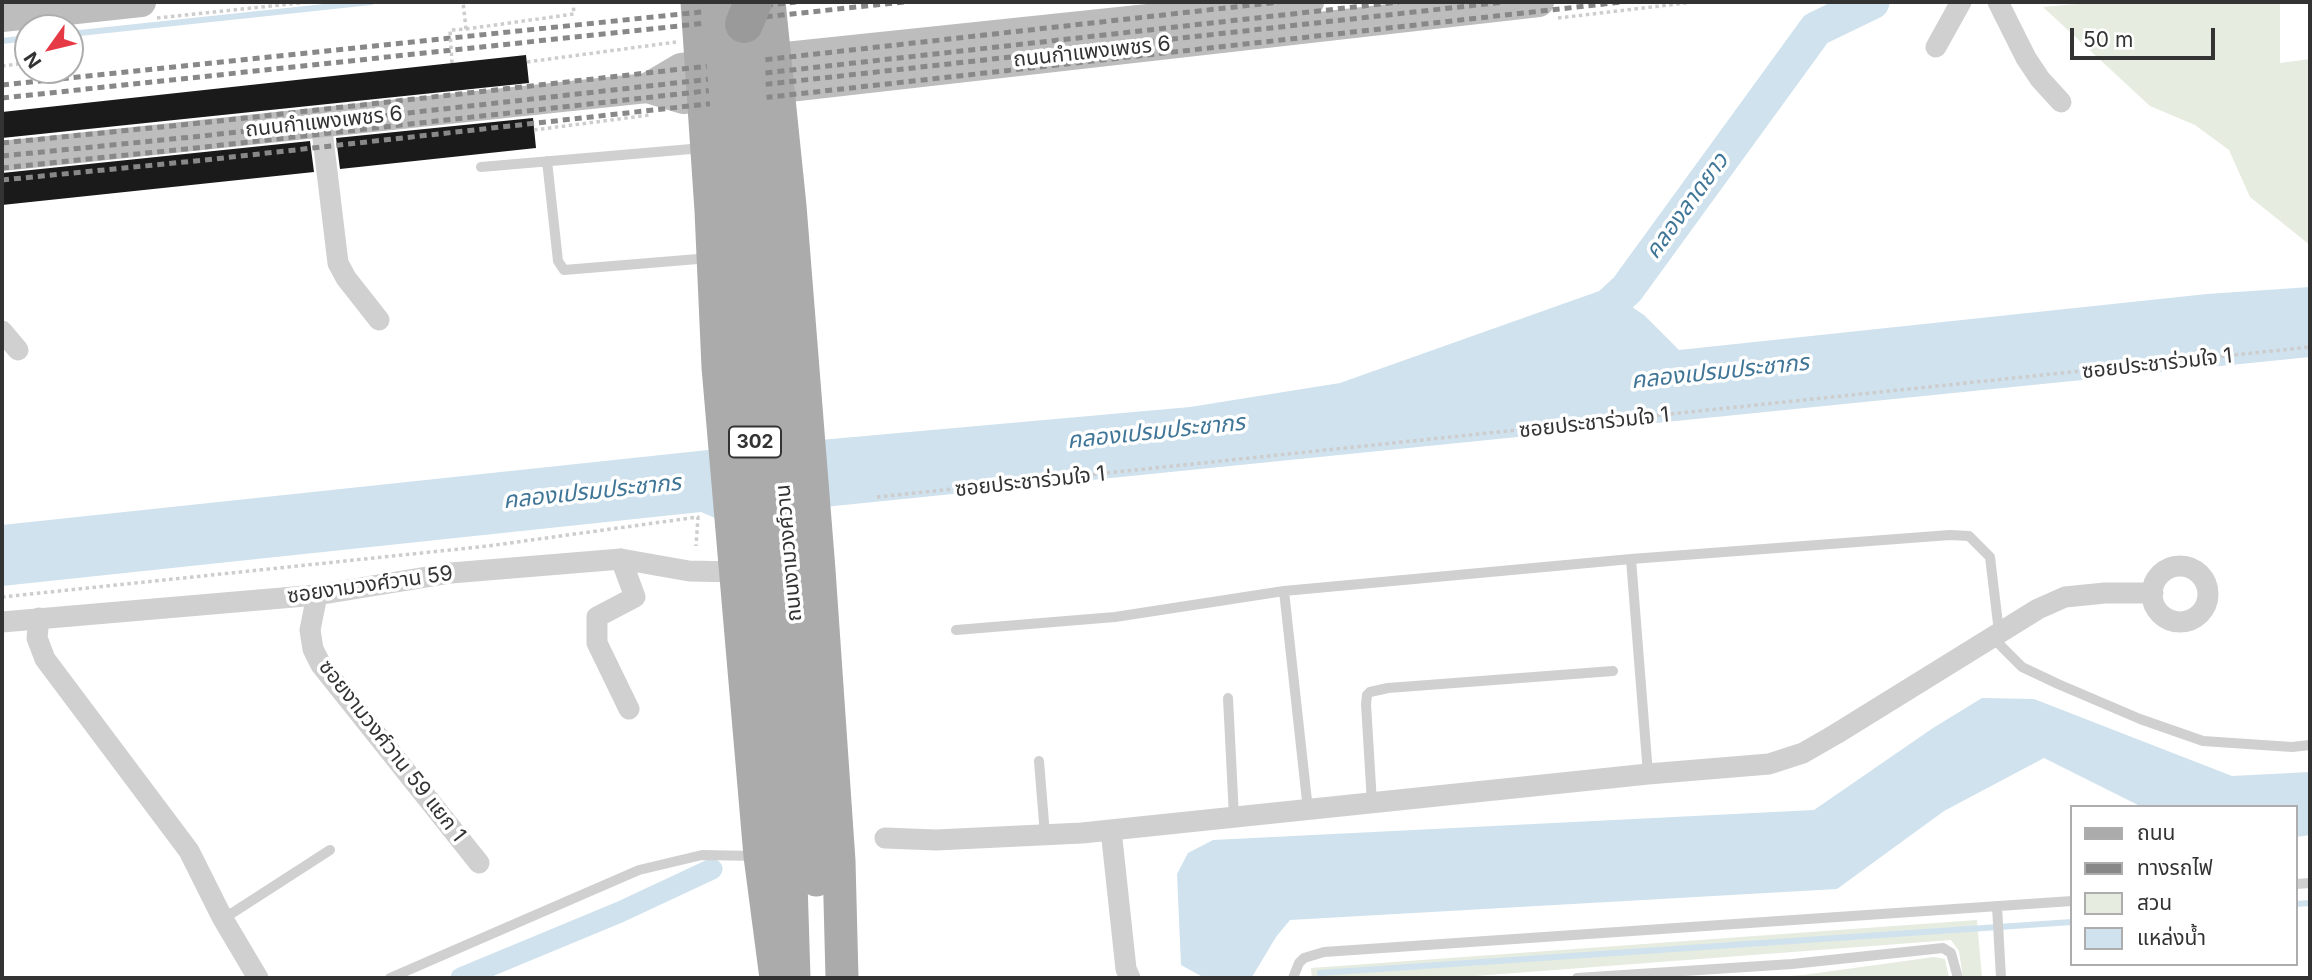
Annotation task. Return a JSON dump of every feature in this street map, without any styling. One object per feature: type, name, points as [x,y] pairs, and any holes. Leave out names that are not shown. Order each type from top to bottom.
[{"type":"main road","points":[[697,2],[718,367],[760,856],[776,978]]},
{"type":"main road","points":[[745,6],[777,73],[819,570],[839,861],[842,978]]},
{"type":"main road","name":"ถนนงามวงศ์วาน","points":[[745,6],[804,881],[794,978]]},
{"type":"main road","points":[[711,211],[715,177],[721,169],[726,165],[768,162],[779,171],[790,206]]},
{"type":"main road","name":"ถนนงามวงศ์วาน","points":[[804,881],[833,978]]},
{"type":"street","name":"ถนนกำแพงเพชร 6","points":[[2,156],[646,88],[683,99],[701,82],[1309,2]]},
{"type":"street","name":"ถนนกำแพงเพชร 6","points":[[777,73],[1539,2]]},
{"type":"street","points":[[1936,47],[1961,2]]},
{"type":"street","points":[[1998,2],[2026,58],[2040,79],[2061,102]]},
{"type":"street","points":[[2,17],[144,10]]},
{"type":"street","points":[[321,122],[338,263],[346,278],[379,320]]},
{"type":"street","points":[[2,331],[18,350]]},
{"type":"street","points":[[621,559],[635,597],[597,617],[597,643],[629,709]]},
{"type":"street","name":"ซอยงามวงศ์วาน 59","points":[[2,622],[317,595],[451,573],[621,559],[689,571],[737,572]]},
{"type":"street","points":[[886,838],[936,840],[1111,830],[1648,774],[1769,764],[1803,753],[2038,608],[2066,597],[2105,593],[2152,593]]},
{"type":"street","name":"ซอยงามวงศ์วาน 59 แยก 1","points":[[317,595],[310,630],[313,649],[321,665],[479,863]]},
{"type":"street","points":[[38,618],[37,638],[45,659],[189,851],[223,919],[258,978]]},
{"type":"street","points":[[1111,830],[1126,969],[1130,978]]},
{"type":"lane","points":[[481,167],[706,148]]},
{"type":"lane","points":[[547,161],[558,261],[565,270],[713,258]]},
{"type":"lane","points":[[956,630],[1115,617],[1284,591],[1631,559],[1950,535],[1969,536],[1990,557],[1995,635],[2022,667],[2140,719],[2203,741],[2292,747],[2310,745]]},
{"type":"lane","points":[[1631,559],[1648,774]]},
{"type":"lane","points":[[1284,591],[1308,810]]},
{"type":"lane","points":[[1372,803],[1366,704],[1370,692],[1388,688],[1613,671]]},
{"type":"lane","points":[[1228,698],[1234,817]]},
{"type":"lane","points":[[1039,761],[1045,835]]},
{"type":"lane","points":[[223,919],[330,850]]},
{"type":"lane","points":[[390,978],[639,870],[702,855],[760,856]]},
{"type":"lane","points":[[1293,978],[1298,963],[1304,958],[1324,952],[2070,901]]},
{"type":"lane","points":[[1997,906],[2001,978]]},
{"type":"lane","points":[[1577,978],[1792,964],[1943,948],[1951,953],[1958,978]]},
{"type":"path","points":[[144,10],[309,2]]},
{"type":"path","points":[[463,2],[466,29]]},
{"type":"path","points":[[453,63],[450,30],[574,14],[573,2]]},
{"type":"path","points":[[527,62],[626,49]]},
{"type":"path","points":[[534,130],[637,117]]},
{"type":"path","name":"ซอยประชาร่วมใจ 1","points":[[877,497],[1997,382],[2310,347]]},
{"type":"path","points":[[2,597],[488,546],[698,517],[696,546]]},
{"type":"green space","points":[[2099,2],[2280,2],[2280,63],[2310,59],[2310,245],[2250,197],[2229,150],[2195,125],[2150,106],[2043,7]]},
{"type":"green space","points":[[1977,920],[1982,978],[1963,978],[1959,951],[1951,940],[1449,978],[1312,978],[1311,968]]},
{"type":"green space","points":[[1934,957],[1945,959],[1949,978],[1762,978],[1803,975]]},
{"type":"water","name":"คลองเปรมประชากร","points":[[2310,287],[2310,357],[715,518],[701,512],[2,586],[2,525],[708,450],[1190,407],[1340,383],[1605,289],[1644,315],[1679,350],[2207,294]]},
{"type":"water","points":[[1982,698],[2034,699],[2232,776],[2310,772],[2310,835],[2298,837],[2298,805],[2138,805],[2044,758],[1944,811],[1837,889],[1290,920],[1276,937],[1252,977],[1201,976],[1181,965],[1177,874],[1188,853],[1213,840],[1814,810],[1933,728]]},
{"type":"building","points":[[526,55],[529,83],[2,138],[2,112]]},
{"type":"building","points":[[533,118],[536,148],[340,169],[336,138]]},
{"type":"building","points":[[310,141],[314,172],[2,205],[2,173]]},
{"type":"waterway","points":[[84,33],[371,2]]},
{"type":"waterway","name":"คลองลาดยาว","points":[[1582,328],[1627,289],[1816,29],[1872,2]]},
{"type":"waterway","points":[[2,41],[14,40]]},
{"type":"waterway","points":[[461,978],[620,912],[712,869]]},
{"type":"waterway","points":[[2298,904],[2310,903]]},
{"type":"waterway","points":[[1320,973],[2070,922]]},
{"type":"railway","points":[[2,85],[796,2]]},
{"type":"railway","points":[[2,98],[904,2]]},
{"type":"railway","points":[[2,143],[1279,2]]},
{"type":"railway","points":[[2,156],[1399,2]]},
{"type":"railway","points":[[2,168],[1504,2]]},
{"type":"railway","points":[[2,180],[205,160],[1622,2]]}]
